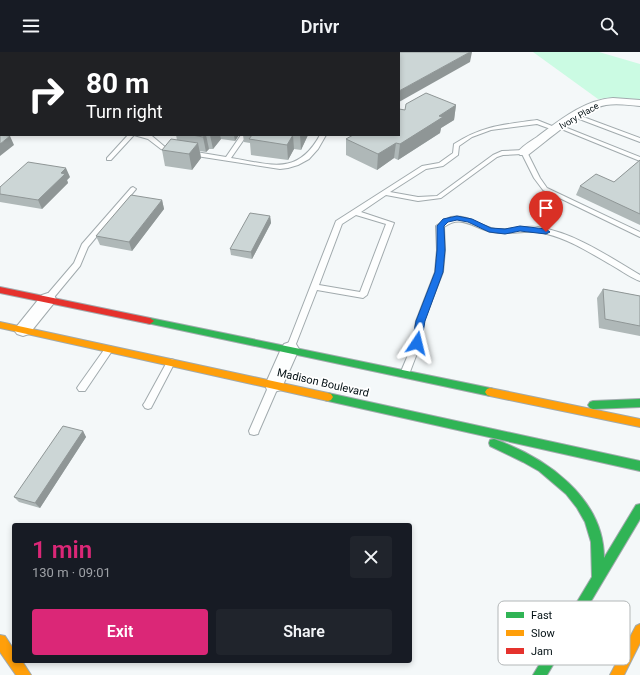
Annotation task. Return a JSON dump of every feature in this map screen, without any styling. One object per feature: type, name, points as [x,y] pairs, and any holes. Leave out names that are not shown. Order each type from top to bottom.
[{"type":"main road","points":[[0,290],[290,349],[640,423]]},
{"type":"main road","name":"Madison Boulevard","points":[[0,325],[274,384],[640,466]]},
{"type":"main road","points":[[555,405],[640,403]]},
{"type":"main road","points":[[435,421],[499,445],[538,464],[558,477],[574,493],[596,538],[598,577]]},
{"type":"main road","points":[[584,601],[640,509]]},
{"type":"main road","points":[[630,650],[640,630]]},
{"type":"main road","points":[[0,641],[12,658]]},
{"type":"main road","points":[[16,663],[24,675]]},
{"type":"main road","points":[[540,675],[546,665]]},
{"type":"main road","points":[[617,675],[622,665]]},
{"type":"street","name":"Ivory Place","points":[[524,152],[576,116],[597,104],[607,102],[640,103]]},
{"type":"street","points":[[22,330],[48,299]]},
{"type":"street","points":[[274,384],[290,349]]},
{"type":"lane","points":[[576,116],[640,140]]},
{"type":"lane","points":[[290,349],[339,223],[424,167],[441,165],[456,154],[456,145],[470,136],[490,128],[537,122],[558,128],[640,159]]},
{"type":"lane","points":[[634,138],[640,132]]},
{"type":"lane","points":[[109,159],[131,136]]},
{"type":"lane","points":[[144,136],[150,137],[163,148],[169,150],[280,167],[292,165],[313,153],[322,136]]},
{"type":"lane","points":[[227,159],[243,136]]},
{"type":"lane","points":[[384,193],[418,200],[430,200],[439,197],[495,156],[502,153],[524,152],[537,178],[546,188],[640,235]]},
{"type":"lane","points":[[48,299],[77,264],[85,246],[132,190]]},
{"type":"lane","points":[[314,287],[363,295],[390,223],[355,212]]},
{"type":"lane","points":[[405,374],[417,343],[420,321],[439,272],[441,250],[440,226],[446,221],[457,218],[470,220],[489,230],[505,232],[525,229],[556,234],[640,278]]},
{"type":"lane","points":[[82,388],[109,349]]},
{"type":"lane","points":[[148,405],[172,362]]},
{"type":"lane","points":[[254,431],[274,384]]},
{"type":"green space","points":[[533,52],[599,52],[640,64],[640,99],[598,99]]},
{"type":"building","points":[[400,52],[470,52],[400,90]]},
{"type":"building","points":[[426,93],[456,105],[439,116],[443,117],[400,144],[396,143],[378,154],[346,139],[351,136],[400,136],[400,109],[405,110],[406,104]]},
{"type":"building","points":[[0,136],[10,136],[0,144]]},
{"type":"building","points":[[251,136],[292,136],[287,145],[249,139]]},
{"type":"building","points":[[171,139],[198,143],[189,154],[162,150]]},
{"type":"building","points":[[640,160],[640,214],[580,186],[596,174],[614,182]]},
{"type":"building","points":[[28,162],[66,168],[61,173],[65,174],[38,200],[0,194],[0,187]]},
{"type":"building","points":[[131,195],[162,200],[129,242],[96,236]]},
{"type":"building","points":[[250,213],[270,216],[251,252],[230,249]]},
{"type":"building","points":[[603,289],[640,296],[640,326],[605,319]]},
{"type":"building","points":[[63,426],[83,431],[35,503],[14,497]]},
{"type":"traffic: fast","points":[[150,321],[490,392]]},
{"type":"traffic: fast","points":[[328,397],[640,466]]},
{"type":"traffic: fast","points":[[593,405],[640,403]]},
{"type":"traffic: fast","points":[[494,443],[511,450],[557,478],[580,504],[589,519],[596,537],[598,552],[598,577]]},
{"type":"traffic: fast","points":[[585,601],[640,509]]},
{"type":"traffic: fast","points":[[540,675],[546,665]]},
{"type":"traffic: slow","points":[[0,325],[328,397]]},
{"type":"traffic: slow","points":[[490,392],[640,423]]},
{"type":"traffic: slow","points":[[630,650],[640,630]]},
{"type":"traffic: slow","points":[[0,641],[12,658]]},
{"type":"traffic: slow","points":[[16,663],[24,675]]},
{"type":"traffic: slow","points":[[617,675],[622,665]]},
{"type":"traffic: jam","points":[[0,290],[150,321]]},
{"type":"route","points":[[417,343],[420,321],[432,294],[439,272],[441,250],[440,226],[446,221],[457,218],[470,220],[489,230],[505,232],[520,228],[546,232]]}]
